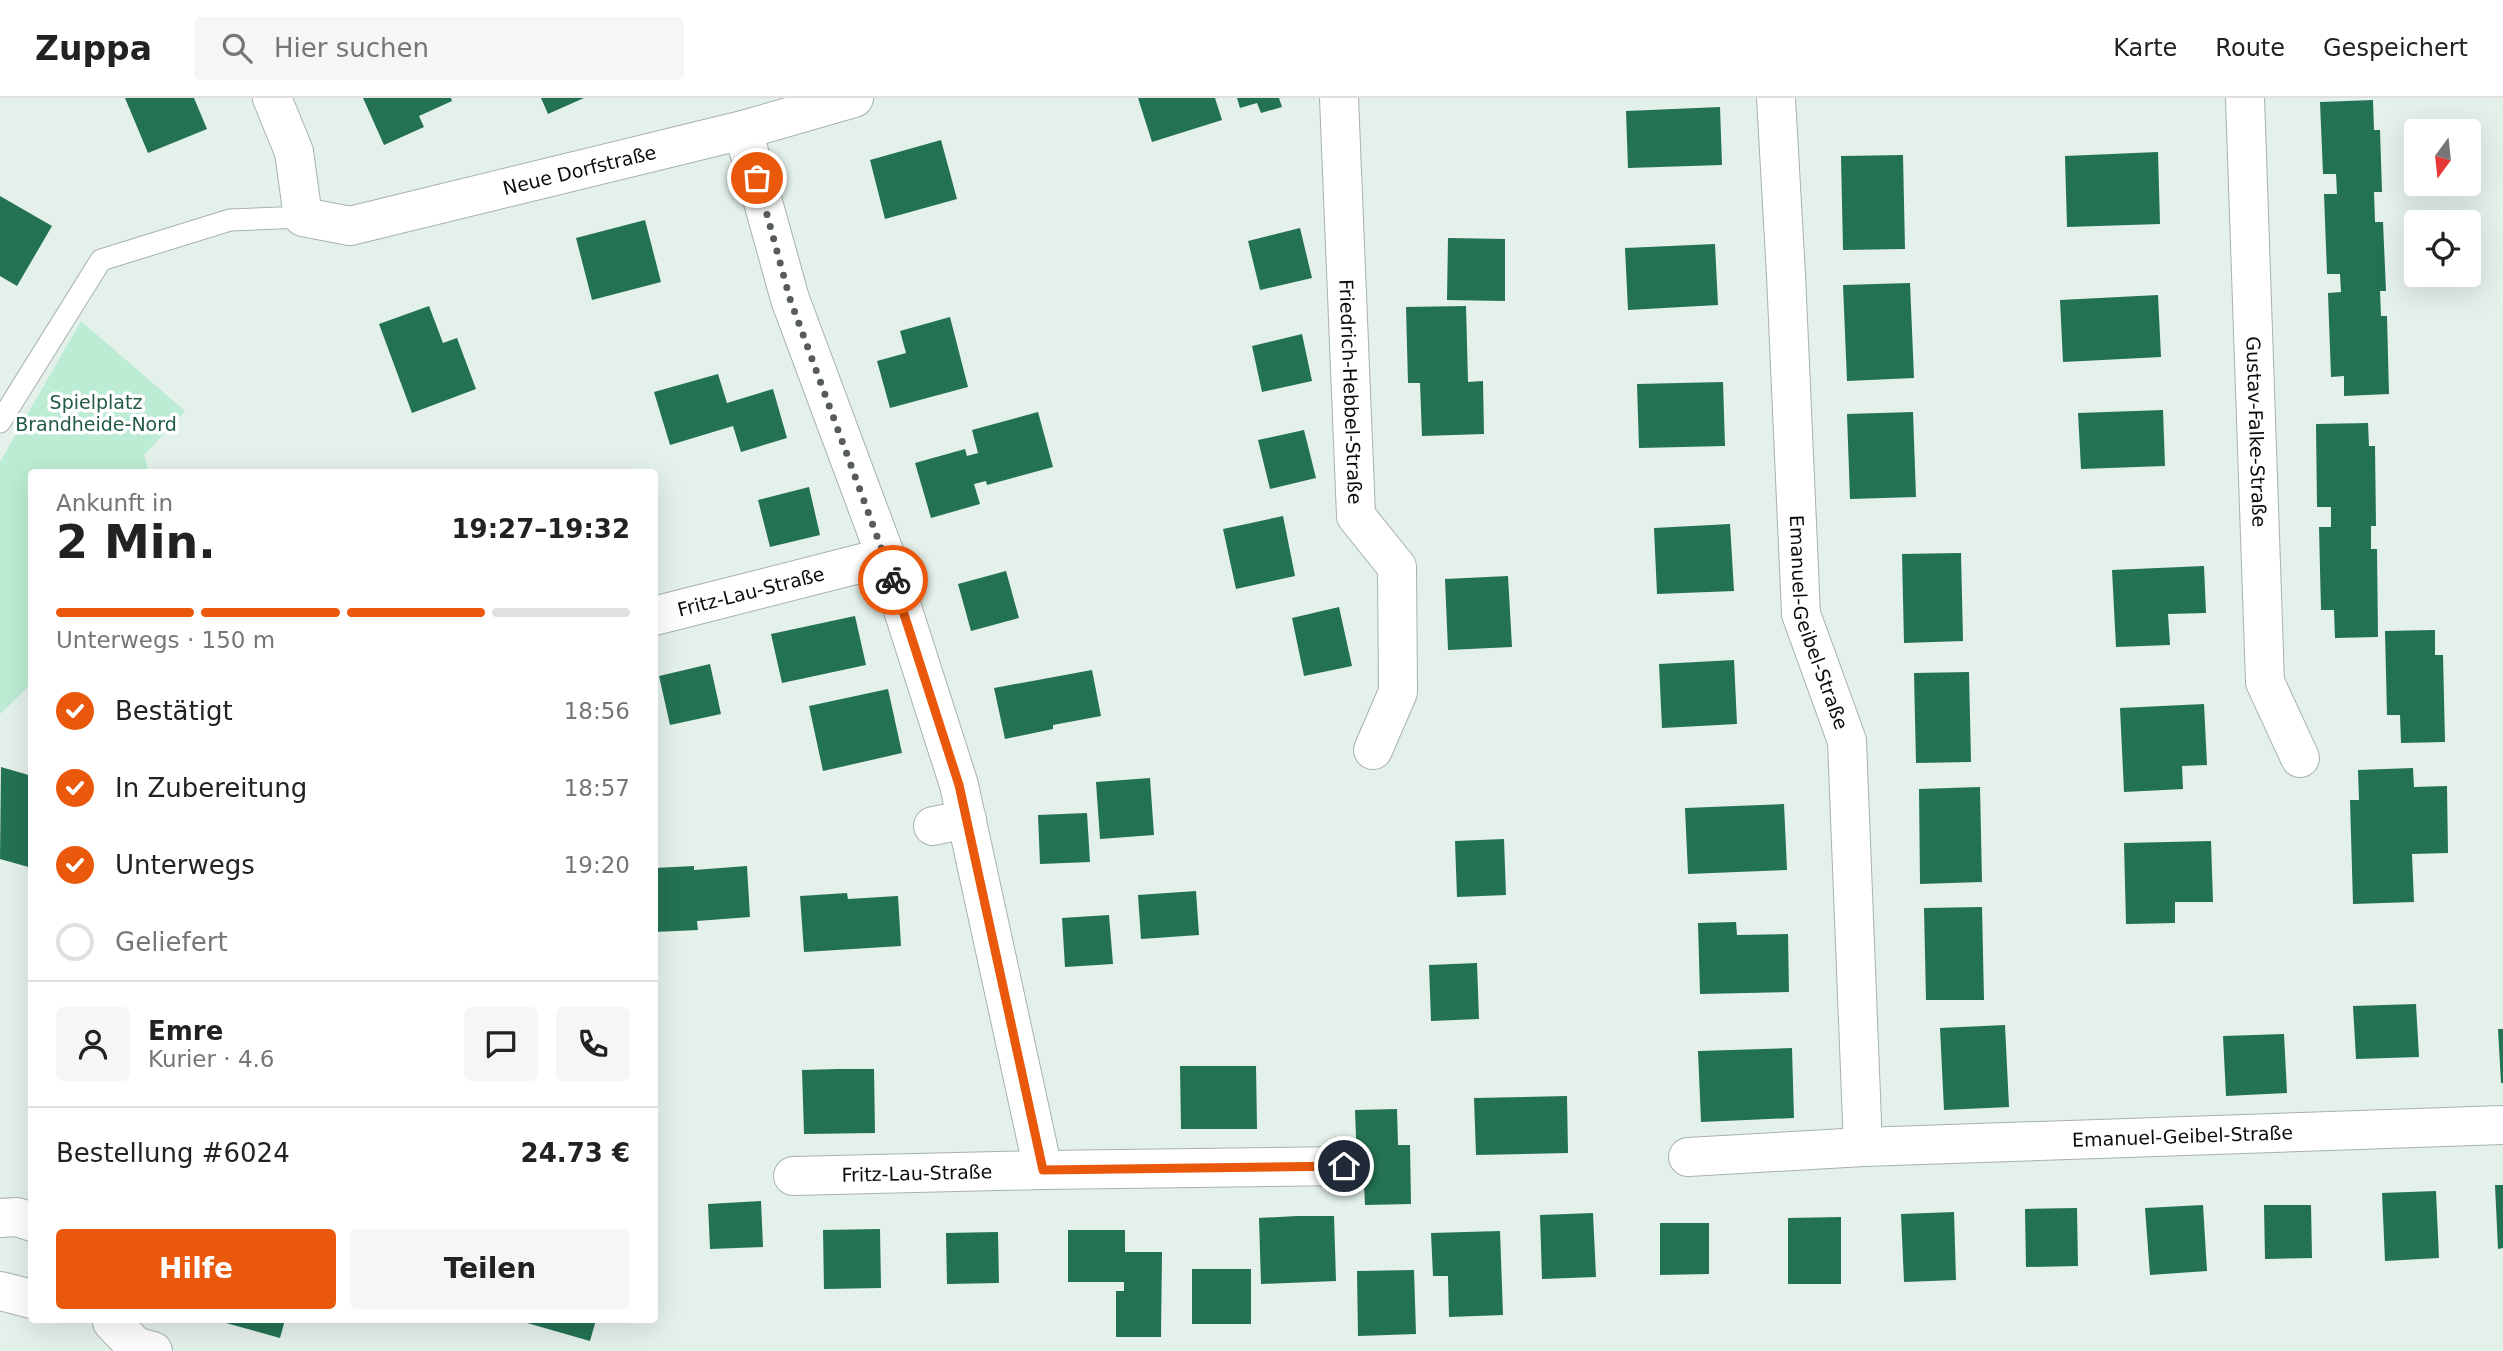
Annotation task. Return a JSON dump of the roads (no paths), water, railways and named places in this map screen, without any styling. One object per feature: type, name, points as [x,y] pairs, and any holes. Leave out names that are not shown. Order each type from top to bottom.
[{"type":"street","points":[[272,98],[294,152],[303,217]]},
{"type":"street","name":"Neue Dorfstraße","points":[[303,217],[351,226],[743,130],[854,98]]},
{"type":"street","name":"Friedrich-Hebbel-Straße","points":[[1339,98],[1356,516],[1397,567],[1398,692],[1373,750]]},
{"type":"street","name":"Emanuel-Geibel-Straße","points":[[1776,98],[1801,614],[1847,741],[1863,1147]]},
{"type":"street","name":"Gustav-Falke-Straße","points":[[2245,98],[2265,682],[2300,758]]},
{"type":"street","points":[[743,130],[790,299],[886,557],[959,785],[950,823],[1043,1170]]},
{"type":"street","name":"Fritz-Lau-Straße","points":[[658,615],[886,557]]},
{"type":"street","name":"Emanuel-Geibel-Straße","points":[[1688,1157],[1863,1147],[2503,1125]]},
{"type":"street","name":"Fritz-Lau-Straße","points":[[793,1176],[1344,1166]]},
{"type":"street","points":[[0,1218],[17,1217],[28,1221]]},
{"type":"street","points":[[0,1291],[28,1298]]},
{"type":"street","points":[[113,1323],[135,1346],[153,1351]]},
{"type":"lane","points":[[0,422],[101,260],[230,220],[303,217]]},
{"type":"park label","name":"Spielplatz Brandheide-Nord","points":[[96,413]]}]
